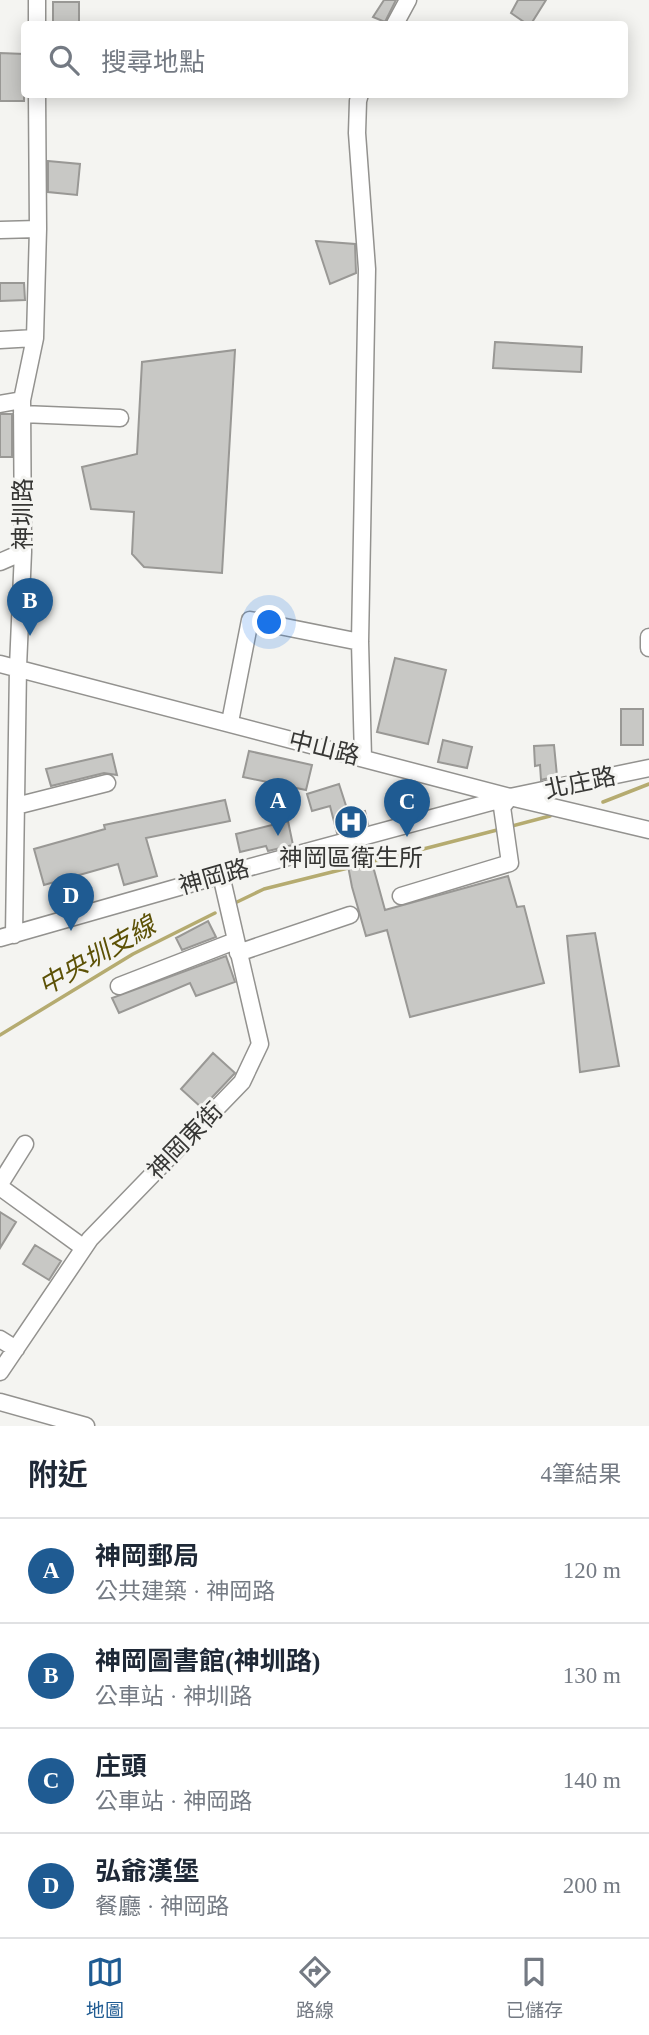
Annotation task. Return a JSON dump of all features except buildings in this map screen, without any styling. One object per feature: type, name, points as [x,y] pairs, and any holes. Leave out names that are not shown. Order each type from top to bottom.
[{"type":"street","points":[[37,0],[37,21]]},
{"type":"street","points":[[397,21],[408,0]]},
{"type":"street","name":"神圳路","points":[[7,936],[16,806],[23,552],[22,407],[35,338],[37,98]]},
{"type":"street","points":[[359,98],[357,133],[367,269],[360,642],[362,758]]},
{"type":"street","points":[[0,230],[38,229]]},
{"type":"street","points":[[0,341],[35,338]]},
{"type":"street","points":[[0,404],[120,418]]},
{"type":"street","points":[[0,562],[23,552]]},
{"type":"street","points":[[230,722],[250,620],[360,642]]},
{"type":"street","points":[[649,637],[649,648]]},
{"type":"street","name":"中山路","points":[[0,664],[510,797],[649,830]]},
{"type":"street","name":"北庄路","points":[[510,797],[649,768]]},
{"type":"street","points":[[16,806],[107,783]]},
{"type":"street","points":[[401,896],[510,863],[502,807],[510,797]]},
{"type":"street","name":"神岡路","points":[[7,936],[510,797]]},
{"type":"street","name":"神岡東街","points":[[0,1372],[90,1239],[242,1082],[260,1044],[221,875]]},
{"type":"street","points":[[119,986],[237,946],[350,915]]},
{"type":"street","points":[[25,1144],[0,1185],[84,1248]]},
{"type":"street","points":[[0,1339],[16,1349]]},
{"type":"street","points":[[0,1402],[86,1426]]},
{"type":"waterway","name":"中央圳支線","points":[[603,802],[649,784]]},
{"type":"waterway","name":"中央圳支線","points":[[508,827],[550,816]]},
{"type":"waterway","name":"中央圳支線","points":[[369,863],[501,829]]},
{"type":"waterway","name":"中央圳支線","points":[[237,902],[264,889],[352,867]]},
{"type":"waterway","name":"中央圳支線","points":[[0,1035],[133,954],[215,913]]},
{"type":"place","name":"神岡圖書館(神圳路)","points":[[30,636]]},
{"type":"place","name":"神岡區衛生所","points":[[351,822]]},
{"type":"place","name":"神岡郵局","points":[[278,836]]},
{"type":"place","name":"庄頭","points":[[407,837]]},
{"type":"place","name":"弘爺漢堡","points":[[71,931]]}]
